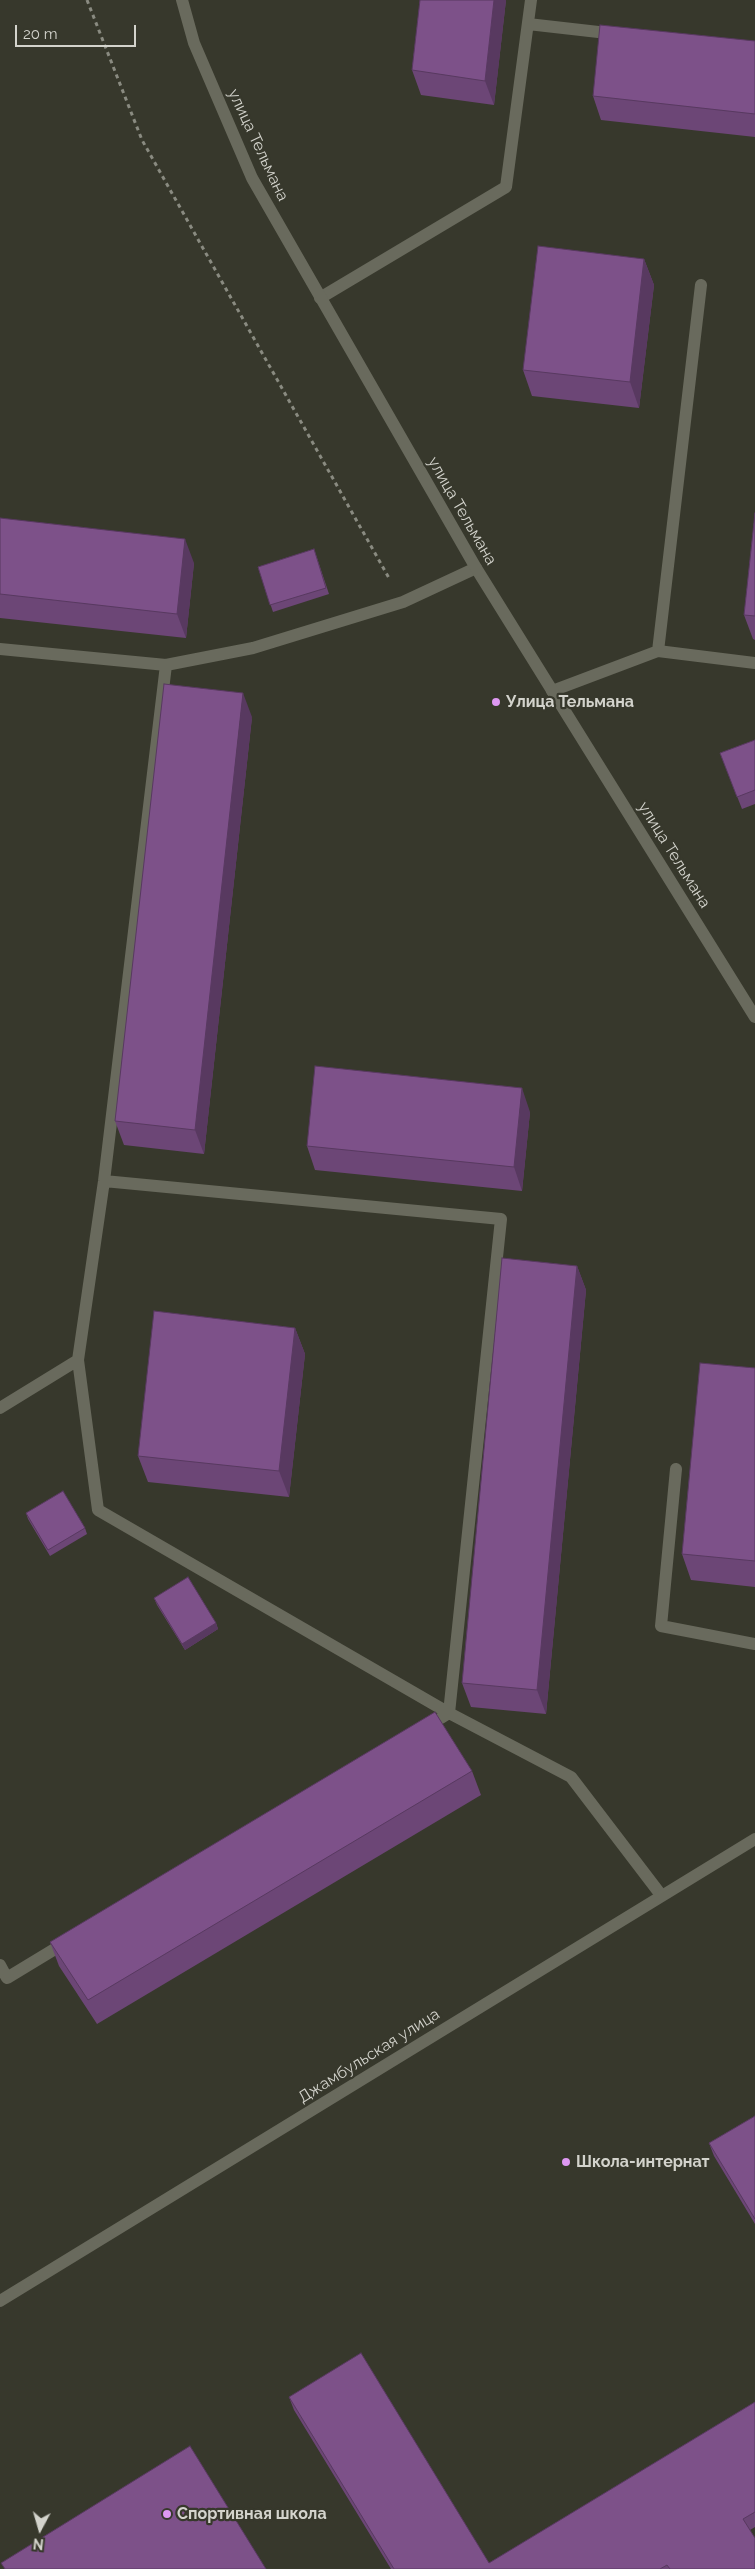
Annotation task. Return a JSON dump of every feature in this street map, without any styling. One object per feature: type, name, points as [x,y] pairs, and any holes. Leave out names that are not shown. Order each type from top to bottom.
[{"type":"main road","name":"улица Тельмана","points":[[182,0],[194,43],[252,178],[476,568],[755,1016]]},
{"type":"main road","points":[[320,298],[506,186],[531,0]]},
{"type":"main road","points":[[528,24],[627,35]]},
{"type":"main road","points":[[658,651],[701,285]]},
{"type":"main road","points":[[0,649],[166,665],[253,648],[403,602],[476,568]]},
{"type":"main road","points":[[552,691],[658,651],[755,663]]},
{"type":"main road","points":[[166,665],[104,1181],[78,1360],[98,1510],[448,1713],[571,1777],[661,1895]]},
{"type":"main road","points":[[104,1181],[501,1219],[448,1713],[432,1724]]},
{"type":"main road","points":[[0,1408],[78,1360]]},
{"type":"main road","points":[[676,1469],[661,1626],[755,1644]]},
{"type":"main road","name":"Джамбульская улица","points":[[0,2301],[755,1839]]},
{"type":"main road","points":[[0,1965],[7,1978],[75,1937]]},
{"type":"path","points":[[87,0],[142,140],[403,602]]},
{"type":"building","points":[[420,0],[494,0],[485,81],[412,70]]},
{"type":"building","points":[[600,25],[755,41],[755,114],[593,96]]},
{"type":"building","points":[[538,246],[644,259],[630,382],[523,370]]},
{"type":"building","points":[[755,513],[755,616],[744,615]]},
{"type":"building","points":[[0,518],[185,539],[177,614],[0,594]]},
{"type":"building","points":[[314,549],[326,588],[270,605],[258,567]]},
{"type":"building","points":[[164,684],[243,693],[195,1130],[115,1121]]},
{"type":"building","points":[[755,740],[755,790],[737,797],[720,753]]},
{"type":"building","points":[[315,1066],[522,1088],[514,1167],[307,1146]]},
{"type":"building","points":[[502,1258],[577,1266],[537,1690],[462,1683]]},
{"type":"building","points":[[154,1311],[295,1328],[279,1471],[138,1456]]},
{"type":"building","points":[[700,1363],[755,1368],[755,1561],[682,1554]]},
{"type":"building","points":[[63,1491],[85,1528],[48,1550],[26,1513]]},
{"type":"building","points":[[188,1577],[216,1623],[182,1644],[154,1598]]},
{"type":"building","points":[[435,1712],[472,1771],[88,2000],[50,1942]]},
{"type":"building","name":"Школа-интернат","points":[[755,2116],[755,2219],[709,2143]]},
{"type":"building","points":[[361,2353],[489,2563],[755,2402],[755,2512],[743,2519],[755,2538],[755,2569],[670,2569],[667,2565],[660,2569],[394,2569],[289,2397]]},
{"type":"building","name":"Спортивная школа","points":[[190,2446],[266,2569],[5,2569],[1,2563]]},
{"type":"place","name":"Улица Тельмана","points":[[496,702]]},
{"type":"place","name":"Школа-интернат","points":[[566,2162]]},
{"type":"place","name":"Спортивная школа","points":[[167,2514]]}]
